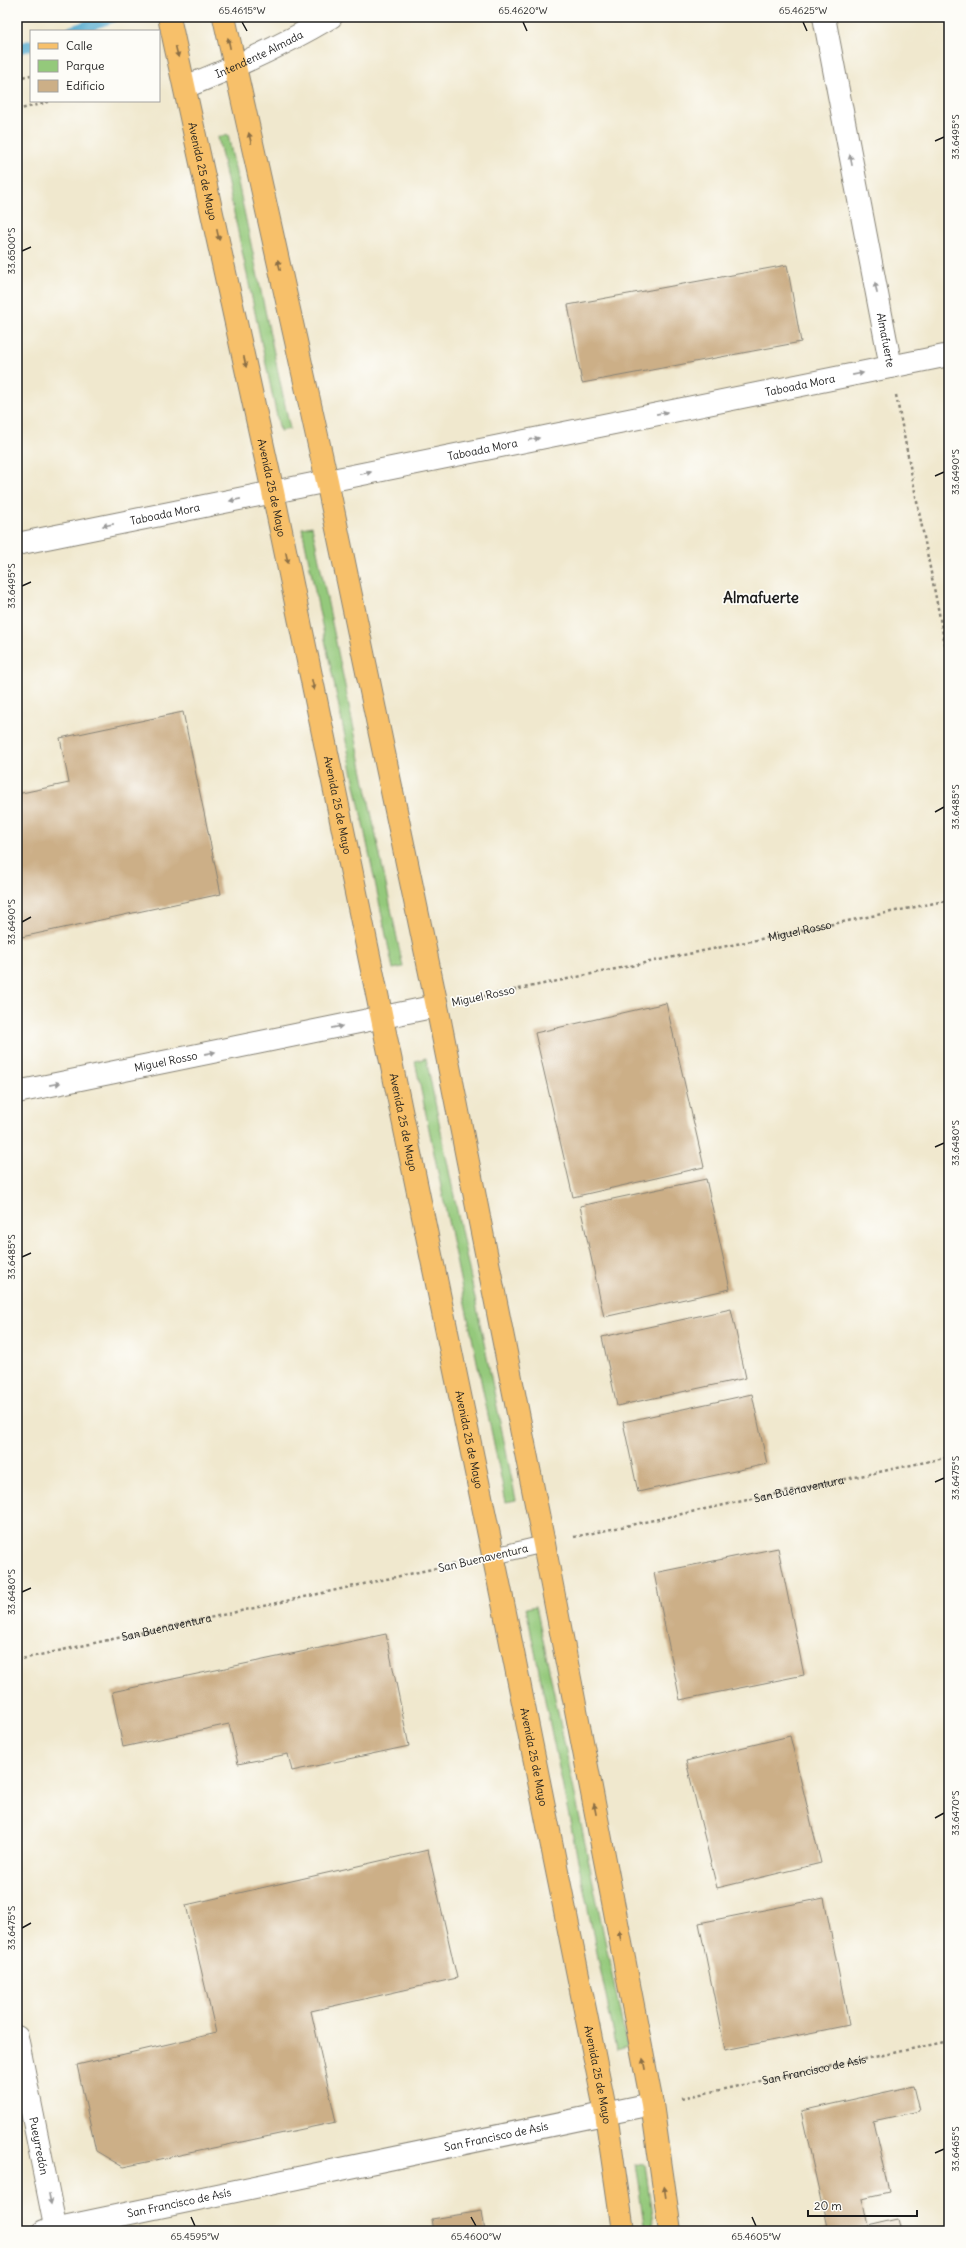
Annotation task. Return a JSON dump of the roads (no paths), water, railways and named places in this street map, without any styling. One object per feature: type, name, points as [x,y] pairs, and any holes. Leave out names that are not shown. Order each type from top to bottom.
[{"type":"main road","name":"Avenida 25 de Mayo","points":[[168,17],[185,87],[273,492],[494,1556],[606,2114],[623,2231]]},
{"type":"main road","points":[[224,17],[234,68],[327,481],[436,1006],[544,1544],[652,2104],[670,2231]]},
{"type":"street","name":"Intendente Almada","points":[[185,87],[234,68],[290,42],[331,17]]},
{"type":"street","name":"Almafuerte","points":[[824,17],[891,367]]},
{"type":"street","name":"Taboada Mora","points":[[17,544],[949,355]]},
{"type":"street","name":"Miguel Rosso","points":[[17,1092],[436,1006]]},
{"type":"street","name":"Pueyrredón","points":[[17,2038],[52,2230]]},
{"type":"street","name":"San Francisco de Asís","points":[[52,2230],[652,2104]]},
{"type":"lane","name":"San Buenaventura","points":[[494,1556],[544,1544]]},
{"type":"waterway","points":[[75,30],[113,17]]},
{"type":"waterway","points":[[17,49],[30,45]]},
{"type":"district","name":"Almafuerte","points":[[761,598]]}]
